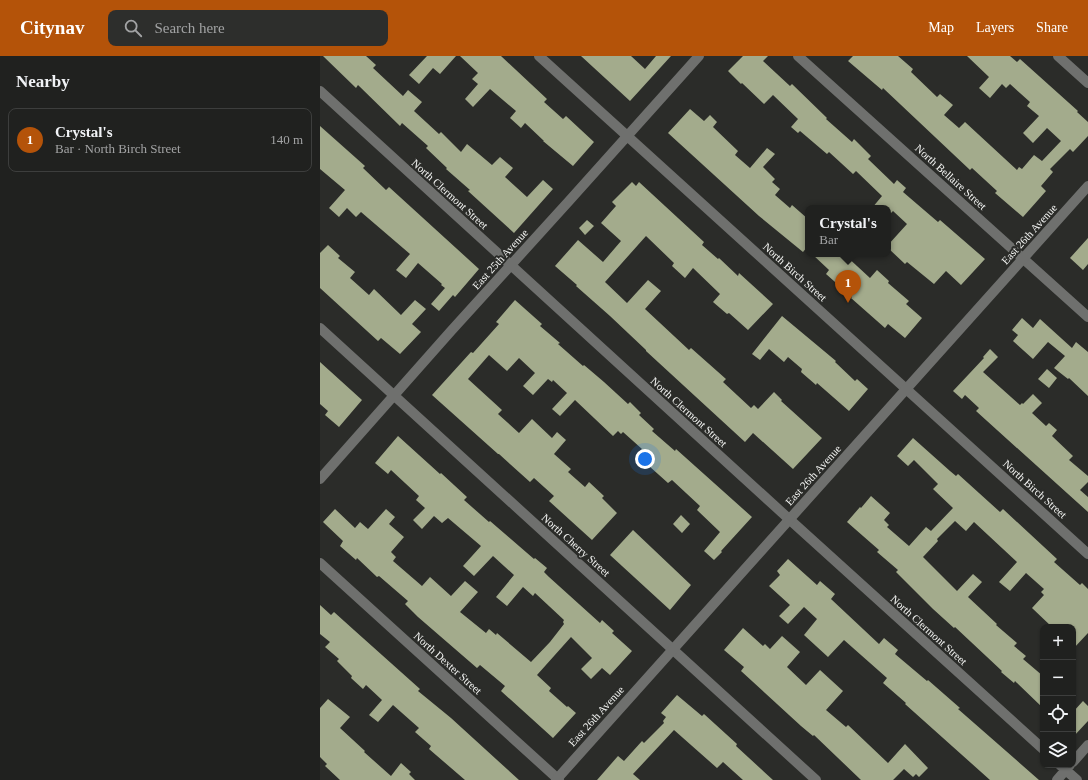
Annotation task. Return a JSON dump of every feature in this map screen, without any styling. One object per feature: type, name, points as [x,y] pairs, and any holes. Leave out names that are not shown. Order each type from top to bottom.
[{"type":"street","name":"North Birch Street","points":[[539,56],[1088,554]]},
{"type":"street","name":"East 25th Avenue","points":[[320,479],[699,56]]},
{"type":"street","name":"North Bellaire Street","points":[[798,56],[1088,317]]},
{"type":"street","points":[[1058,56],[1088,83]]},
{"type":"street","name":"North Clermont Street","points":[[320,91],[1040,746]]},
{"type":"street","name":"East 26th Avenue","points":[[557,779],[1088,186]]},
{"type":"street","name":"North Cherry Street","points":[[320,328],[816,780]]},
{"type":"street","name":"North Dexter Street","points":[[320,563],[557,779]]},
{"type":"street","points":[[1076,759],[1088,745]]},
{"type":"street","points":[[1057,780],[1064,768]]},
{"type":"street","points":[[1066,768],[1077,780]]},
{"type":"building","points":[[323,56],[366,56],[376,65],[373,68],[403,96],[408,90],[422,102],[414,111],[439,134],[441,132],[461,152],[467,144],[492,165],[500,157],[513,168],[505,177],[527,197],[543,180],[553,189],[514,233],[446,169],[447,168],[426,148],[428,146],[402,123],[400,126],[358,85],[356,88]]},
{"type":"building","points":[[427,56],[456,56],[440,74],[433,68],[419,84],[409,75]]},
{"type":"building","points":[[460,56],[501,56],[547,99],[544,102],[563,119],[566,116],[594,142],[573,166],[543,141],[525,123],[521,128],[510,118],[516,111],[490,89],[473,107],[465,99],[478,84],[472,79],[478,73]]},
{"type":"building","points":[[581,56],[631,56],[645,69],[656,56],[671,56],[630,101]]},
{"type":"building","points":[[743,56],[768,56],[763,61],[790,86],[792,84],[827,118],[826,119],[852,142],[854,139],[871,156],[868,159],[894,184],[897,180],[906,188],[903,192],[938,222],[940,220],[985,259],[961,285],[946,271],[934,284],[907,262],[905,264],[891,251],[891,242],[907,224],[893,211],[891,213],[891,205],[874,205],[882,196],[856,171],[853,174],[829,152],[827,154],[800,131],[798,133],[791,127],[798,119],[773,95],[764,104],[728,71]]},
{"type":"building","points":[[853,56],[898,56],[913,69],[911,72],[937,97],[940,94],[953,105],[944,115],[959,128],[965,122],[1017,170],[1019,167],[1022,169],[1034,155],[1042,161],[1061,141],[1047,128],[1033,143],[1023,133],[1039,116],[1027,106],[1030,102],[1010,84],[1006,88],[1002,84],[990,98],[979,88],[989,77],[967,56],[1010,56],[1017,62],[1020,59],[1078,111],[1077,112],[1088,122],[1088,136],[1073,152],[1070,149],[1050,169],[1053,172],[1041,186],[1046,191],[1023,217],[995,193],[997,191],[972,168],[970,170],[883,88],[882,90],[848,61]]},
{"type":"building","points":[[690,109],[704,121],[710,115],[717,122],[713,127],[738,151],[735,155],[750,168],[767,148],[775,154],[763,167],[775,179],[772,182],[780,189],[775,195],[790,208],[792,205],[805,216],[805,250],[803,252],[759,216],[668,133]]},
{"type":"building","points":[[320,126],[365,166],[363,168],[386,190],[389,187],[479,269],[455,297],[453,295],[439,311],[431,304],[445,288],[441,285],[442,284],[418,263],[406,278],[396,270],[410,254],[361,212],[356,217],[347,208],[339,217],[329,208],[345,190],[320,169]]},
{"type":"building","points":[[632,182],[636,186],[639,182],[704,242],[702,245],[718,259],[719,258],[738,276],[739,273],[773,304],[748,330],[729,313],[727,314],[713,302],[720,294],[693,268],[685,278],[672,266],[674,263],[646,236],[605,282],[627,303],[648,280],[661,291],[645,309],[689,350],[691,348],[726,379],[723,382],[751,408],[754,405],[758,409],[774,392],[782,400],[781,401],[822,438],[793,469],[753,433],[745,442],[555,266],[578,240],[603,262],[621,241],[601,223],[616,206],[612,202]]},
{"type":"building","points":[[587,220],[594,226],[585,235],[579,228]]},
{"type":"building","points":[[1088,238],[1088,264],[1083,270],[1070,258]]},
{"type":"building","points":[[328,245],[340,256],[338,258],[355,272],[350,278],[369,295],[374,289],[401,315],[415,300],[426,309],[412,324],[421,332],[400,354],[381,338],[378,341],[320,288],[320,253]]},
{"type":"building","points":[[815,257],[847,257],[870,278],[877,270],[889,281],[888,283],[909,301],[906,304],[922,318],[905,338],[888,324],[885,328],[826,274],[829,270]]},
{"type":"building","points":[[515,300],[542,324],[540,326],[560,343],[558,344],[628,404],[630,402],[641,413],[639,415],[654,429],[652,431],[675,451],[676,449],[752,517],[714,560],[704,551],[720,532],[697,510],[700,506],[672,480],[668,483],[649,466],[647,469],[639,462],[642,458],[638,454],[642,449],[623,432],[621,434],[618,431],[613,436],[575,400],[560,416],[552,409],[567,393],[553,380],[552,382],[548,379],[533,395],[523,386],[535,373],[519,358],[507,371],[489,355],[468,379],[502,410],[498,414],[519,433],[532,419],[552,438],[557,432],[566,440],[554,454],[571,469],[568,472],[585,487],[589,482],[604,496],[602,498],[617,513],[592,540],[549,501],[554,496],[534,478],[530,482],[432,395],[499,324],[496,322]]},
{"type":"building","points":[[782,316],[836,361],[835,362],[855,381],[857,379],[868,389],[849,411],[817,383],[816,385],[801,372],[802,369],[788,357],[784,362],[769,349],[760,360],[752,354]]},
{"type":"building","points":[[1022,318],[1033,328],[1040,319],[1072,348],[1076,342],[1088,352],[1088,396],[1069,378],[1068,379],[1054,368],[1065,356],[1048,342],[1033,359],[1013,341],[1018,335],[1012,330]]},
{"type":"building","points":[[990,349],[998,357],[983,372],[1020,405],[1033,394],[1042,403],[1032,413],[1046,426],[1049,423],[1057,430],[1052,436],[1073,456],[1069,460],[1088,476],[1088,482],[1080,490],[1088,497],[1088,512],[976,411],[979,408],[965,395],[962,399],[953,391],[984,358],[983,357]]},
{"type":"building","points":[[320,362],[362,400],[339,427],[325,415],[328,411],[320,404]]},
{"type":"building","points":[[1047,369],[1057,378],[1049,388],[1038,379]]},
{"type":"building","points":[[398,436],[467,497],[464,500],[534,559],[535,558],[547,568],[544,572],[549,577],[600,623],[602,620],[614,631],[612,633],[632,651],[610,675],[602,668],[591,679],[581,669],[592,658],[571,637],[537,675],[551,688],[549,691],[576,713],[553,738],[501,691],[505,686],[480,665],[477,668],[418,617],[405,604],[408,601],[379,576],[377,577],[357,558],[356,560],[340,546],[343,541],[323,522],[335,509],[355,528],[360,522],[368,529],[386,509],[395,517],[389,524],[404,537],[391,552],[396,557],[393,561],[422,586],[430,577],[451,596],[465,581],[478,592],[460,612],[486,633],[489,629],[496,635],[497,633],[531,662],[550,642],[564,624],[564,620],[535,593],[533,596],[523,587],[507,606],[496,597],[514,575],[493,556],[474,576],[463,566],[481,546],[448,518],[442,523],[434,516],[422,529],[413,520],[425,508],[416,500],[419,496],[391,470],[388,474],[375,463]]},
{"type":"building","points":[[913,438],[956,476],[958,474],[1000,512],[1003,509],[1057,559],[1054,562],[1080,585],[1082,583],[1088,589],[1088,633],[1076,646],[1076,624],[1049,624],[1032,608],[1044,595],[1041,592],[1044,589],[1026,573],[1010,591],[999,582],[1017,562],[974,522],[966,531],[955,521],[937,539],[938,541],[923,557],[957,591],[973,574],[982,582],[968,597],[997,624],[996,625],[1017,643],[1014,646],[1026,656],[1023,659],[1040,673],[1040,705],[1015,681],[1014,683],[1001,672],[1002,671],[955,627],[954,628],[933,609],[896,572],[898,570],[877,552],[879,550],[847,522],[871,496],[890,513],[884,520],[889,525],[887,527],[909,546],[926,527],[931,531],[953,508],[933,489],[938,484],[914,460],[908,466],[897,456]]},
{"type":"building","points":[[681,515],[690,524],[682,533],[673,524]]},
{"type":"building","points":[[633,530],[691,585],[670,610],[610,555]]},
{"type":"building","points":[[788,559],[817,585],[820,581],[835,594],[831,599],[879,644],[884,638],[898,650],[895,654],[960,708],[958,709],[1039,780],[990,780],[883,683],[887,678],[844,640],[828,657],[804,635],[817,619],[804,607],[788,624],[779,616],[790,605],[769,586],[780,575],[777,571]]},
{"type":"building","points":[[320,605],[331,615],[334,612],[420,689],[418,691],[451,718],[519,780],[465,780],[429,749],[431,746],[415,732],[419,728],[393,705],[378,722],[369,715],[382,700],[366,685],[363,689],[351,678],[352,676],[337,661],[339,659],[325,647],[330,642],[320,634]]},
{"type":"building","points":[[743,628],[763,646],[765,644],[770,649],[782,636],[800,652],[787,667],[806,685],[820,670],[843,691],[826,710],[846,727],[848,725],[888,763],[905,744],[928,768],[919,777],[916,774],[913,777],[904,769],[893,780],[861,780],[814,735],[813,736],[801,726],[741,671],[744,667],[724,650]]},
{"type":"building","points":[[677,695],[702,716],[704,714],[773,780],[743,780],[723,762],[717,768],[674,730],[633,774],[640,780],[597,780],[618,756],[624,761],[642,741],[644,743],[664,723],[663,721],[666,717],[661,713]]},
{"type":"building","points":[[328,699],[350,717],[340,728],[365,751],[364,752],[391,776],[401,763],[411,772],[409,774],[415,780],[340,780],[325,766],[327,764],[320,757],[320,708]]},
{"type":"building","points":[[1083,701],[1088,706],[1088,721],[1076,734],[1076,732],[1076,709]]},
{"type":"place","name":"Crystal's","points":[[848,303]]}]
